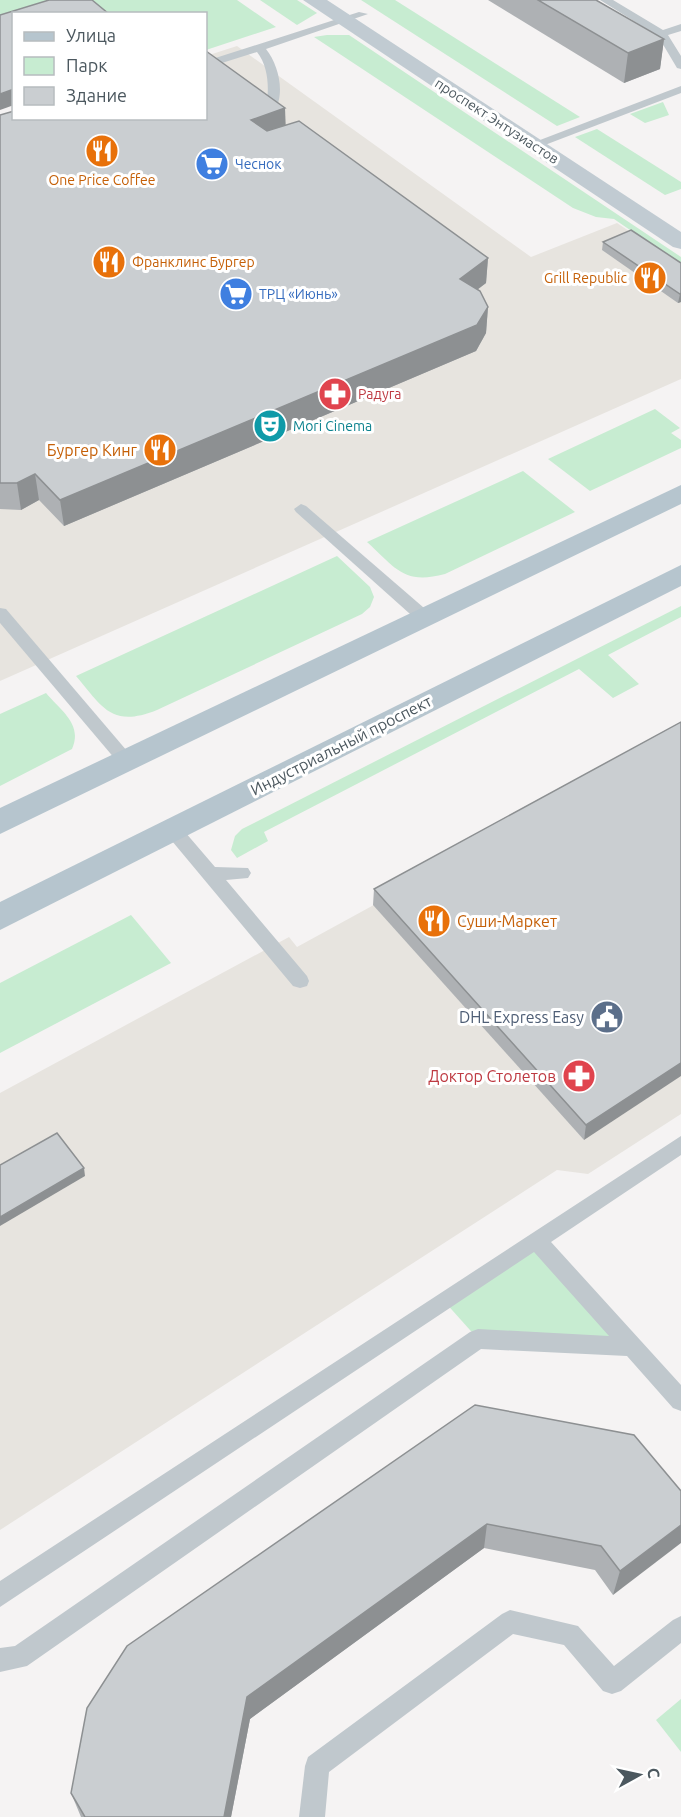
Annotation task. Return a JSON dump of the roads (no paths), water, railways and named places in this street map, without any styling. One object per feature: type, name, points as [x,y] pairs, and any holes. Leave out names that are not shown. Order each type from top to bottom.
[{"type":"main road","points":[[0,822],[681,493]]},
{"type":"main road","name":"Индустриальный проспект","points":[[0,917],[681,574]]},
{"type":"street","name":"проспект Энтузиастов","points":[[313,0],[350,12],[681,218]]},
{"type":"street","name":"проспект Энтузиастов","points":[[350,12],[533,145],[681,243]]},
{"type":"lane","points":[[605,0],[662,34],[681,66]]},
{"type":"lane","points":[[207,64],[259,48],[350,12]]},
{"type":"lane","points":[[662,34],[681,27]]},
{"type":"lane","points":[[259,48],[268,59],[274,96],[273,104],[259,113]]},
{"type":"lane","points":[[533,145],[681,89]]},
{"type":"lane","points":[[301,509],[425,618]]},
{"type":"lane","points":[[0,613],[127,762]]},
{"type":"lane","points":[[173,830],[300,981]]},
{"type":"lane","points":[[210,874],[242,873]]},
{"type":"lane","points":[[0,1595],[681,1144]]},
{"type":"lane","points":[[536,1240],[681,1401]]},
{"type":"lane","points":[[0,1660],[19,1658],[478,1339],[633,1347]]},
{"type":"lane","points":[[312,1817],[317,1766],[510,1622],[570,1634],[612,1682],[681,1628]]},
{"type":"place","name":"One Price Coffee","points":[[102,151]]},
{"type":"place","name":"Чеснок","points":[[212,164]]},
{"type":"place","name":"Франклинс Бургер","points":[[109,262]]},
{"type":"place","name":"Grill Republic","points":[[650,278]]},
{"type":"place","name":"ТРЦ «Июнь»","points":[[236,294]]},
{"type":"place","name":"Радуга","points":[[335,394]]},
{"type":"place","name":"Mori Cinema","points":[[270,426]]},
{"type":"place","name":"Бургер Кинг","points":[[160,450]]},
{"type":"place","name":"Суши-Маркет","points":[[434,921]]},
{"type":"place","name":"DHL Express Easy","points":[[607,1017]]},
{"type":"place","name":"Доктор Столетов","points":[[579,1076]]}]
